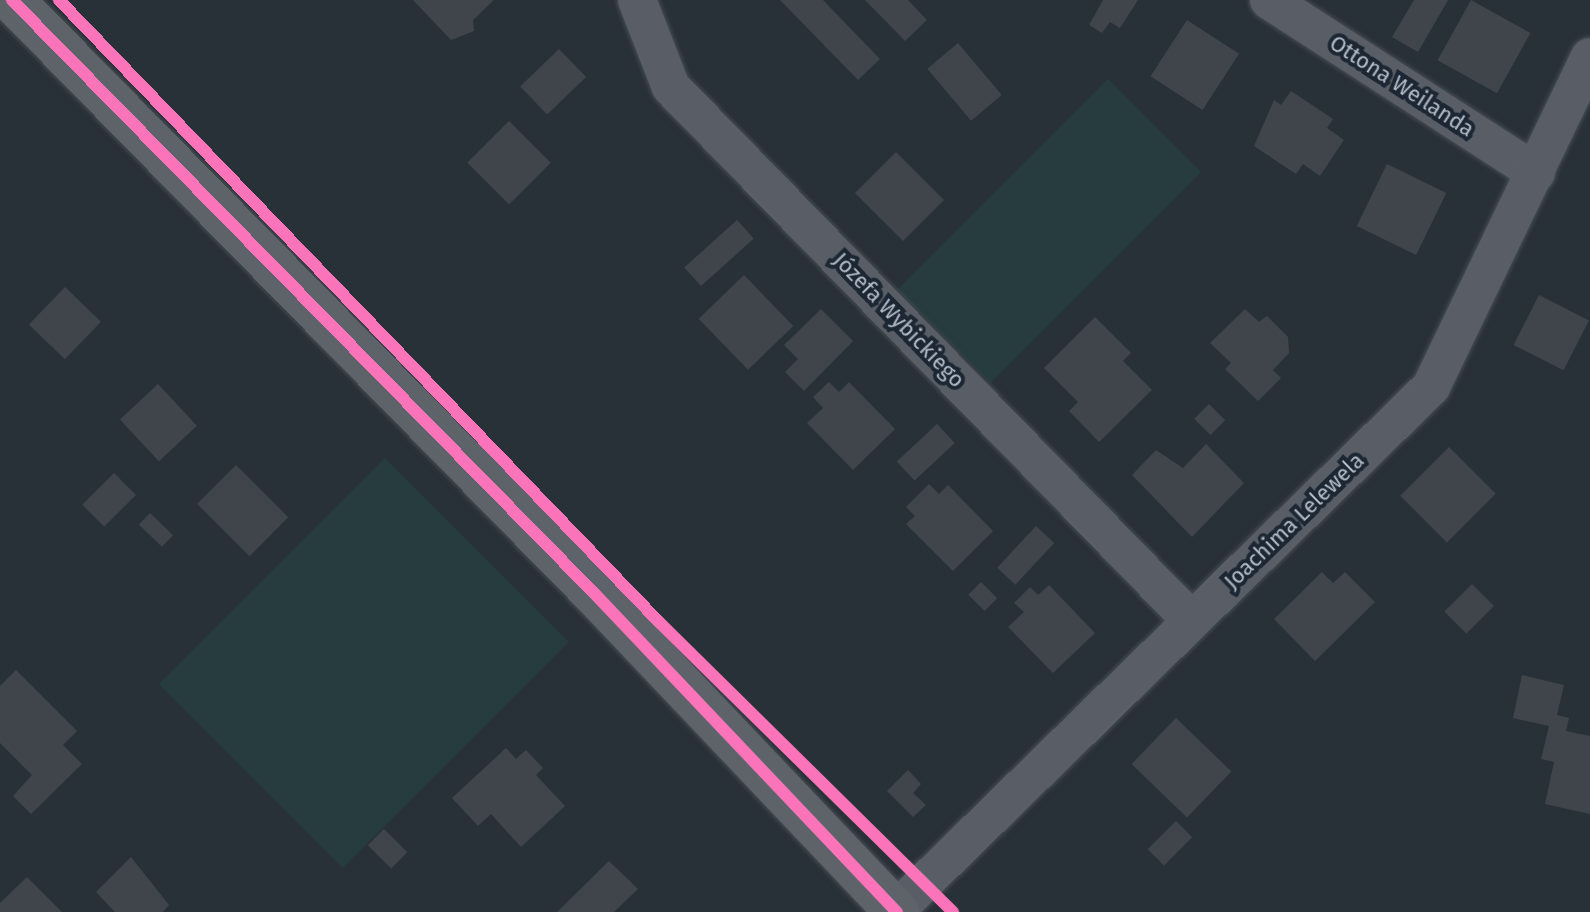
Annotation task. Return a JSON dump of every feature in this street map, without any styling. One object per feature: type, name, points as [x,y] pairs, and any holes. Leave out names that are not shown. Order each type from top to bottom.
[{"type":"street","points":[[12,0],[594,593],[895,911]]},
{"type":"street","name":"Józefa Wybickiego","points":[[637,0],[671,87],[1192,621]]},
{"type":"street","name":"Ottona Weilanda","points":[[1269,0],[1536,173]]},
{"type":"street","name":"Joachima Lelewela","points":[[895,911],[1431,387],[1590,57]]},
{"type":"green space","points":[[1108,79],[1201,172],[991,383],[897,290]]},
{"type":"green space","points":[[385,458],[569,642],[343,868],[159,684]]},
{"type":"building","points":[[413,0],[494,0],[473,20],[474,31],[451,40]]},
{"type":"building","points":[[780,0],[823,0],[880,59],[858,80]]},
{"type":"building","points":[[865,0],[908,0],[927,20],[905,41]]},
{"type":"building","points":[[1103,0],[1138,0],[1120,28],[1110,22],[1102,33],[1089,25]]},
{"type":"building","points":[[1414,0],[1448,0],[1418,52],[1392,37]]},
{"type":"building","points":[[1471,0],[1530,33],[1497,93],[1438,60]]},
{"type":"building","points":[[1187,20],[1239,54],[1203,110],[1151,76]]},
{"type":"building","points":[[958,43],[1002,95],[971,121],[927,69]]},
{"type":"building","points":[[559,49],[586,77],[547,115],[520,87]]},
{"type":"building","points":[[1291,91],[1333,119],[1327,128],[1344,140],[1320,176],[1303,164],[1296,174],[1254,146],[1274,100],[1281,105]]},
{"type":"building","points":[[509,121],[551,163],[509,204],[467,163]]},
{"type":"building","points":[[896,152],[944,200],[903,241],[855,193]]},
{"type":"building","points":[[1387,164],[1446,193],[1416,255],[1357,226]]},
{"type":"building","points":[[737,220],[754,239],[701,286],[684,268]]},
{"type":"building","points":[[744,275],[793,326],[748,370],[699,319]]},
{"type":"building","points":[[65,287],[101,322],[65,359],[29,324]]},
{"type":"building","points":[[1539,295],[1589,320],[1563,370],[1514,345]]},
{"type":"building","points":[[821,309],[853,341],[804,391],[785,372],[798,359],[784,345]]},
{"type":"building","points":[[1245,309],[1259,322],[1267,316],[1288,337],[1289,353],[1273,370],[1281,378],[1258,401],[1225,369],[1231,363],[1210,343]]},
{"type":"building","points":[[1095,317],[1131,353],[1123,361],[1152,390],[1099,442],[1069,411],[1078,402],[1044,368]]},
{"type":"building","points":[[829,382],[839,392],[849,382],[895,429],[853,470],[807,423],[823,408],[813,397]]},
{"type":"building","points":[[158,384],[197,426],[159,461],[120,419]]},
{"type":"building","points":[[1209,404],[1225,420],[1210,435],[1194,419]]},
{"type":"building","points":[[937,424],[955,443],[915,481],[897,462]]},
{"type":"building","points":[[1206,444],[1244,483],[1192,537],[1132,475],[1156,450],[1183,468]]},
{"type":"building","points":[[1449,447],[1496,494],[1447,542],[1400,496]]},
{"type":"building","points":[[236,465],[288,517],[249,556],[197,504]]},
{"type":"building","points":[[114,473],[136,495],[104,527],[82,505]]},
{"type":"building","points":[[929,484],[939,494],[948,485],[993,531],[953,571],[906,524],[915,516],[906,507]]},
{"type":"building","points":[[150,513],[173,535],[162,547],[139,525]]},
{"type":"building","points":[[1036,526],[1054,543],[1015,585],[997,568]]},
{"type":"building","points":[[1322,572],[1333,583],[1345,572],[1375,602],[1315,661],[1274,619]]},
{"type":"building","points":[[981,582],[997,598],[985,611],[968,595]]},
{"type":"building","points":[[1472,584],[1494,606],[1466,633],[1444,612]]},
{"type":"building","points":[[1049,585],[1095,633],[1053,673],[1008,627],[1024,612],[1014,603],[1030,587],[1038,595]]},
{"type":"building","points":[[16,670],[77,731],[63,745],[82,764],[31,814],[13,796],[32,775],[0,743],[0,686]]},
{"type":"building","points":[[1522,675],[1564,685],[1557,715],[1569,718],[1566,731],[1590,736],[1590,814],[1545,804],[1554,762],[1541,759],[1549,726],[1513,718]]},
{"type":"building","points":[[1176,718],[1231,771],[1187,818],[1132,764]]},
{"type":"building","points":[[506,748],[516,759],[526,750],[543,768],[536,775],[565,806],[521,847],[491,814],[478,826],[452,798]]},
{"type":"building","points":[[908,770],[921,784],[913,793],[926,805],[913,817],[887,791]]},
{"type":"building","points":[[1176,821],[1192,837],[1164,866],[1148,849]]},
{"type":"building","points":[[384,829],[407,852],[391,869],[368,845]]},
{"type":"building","points":[[131,857],[169,905],[163,912],[115,912],[96,892]]},
{"type":"building","points":[[609,861],[638,889],[614,912],[557,912]]},
{"type":"building","points":[[27,877],[62,912],[0,912],[0,903]]},
{"type":"cycle path","points":[[12,0],[594,593],[897,912]]},
{"type":"cycle path","points":[[59,0],[659,622],[953,912]]}]
